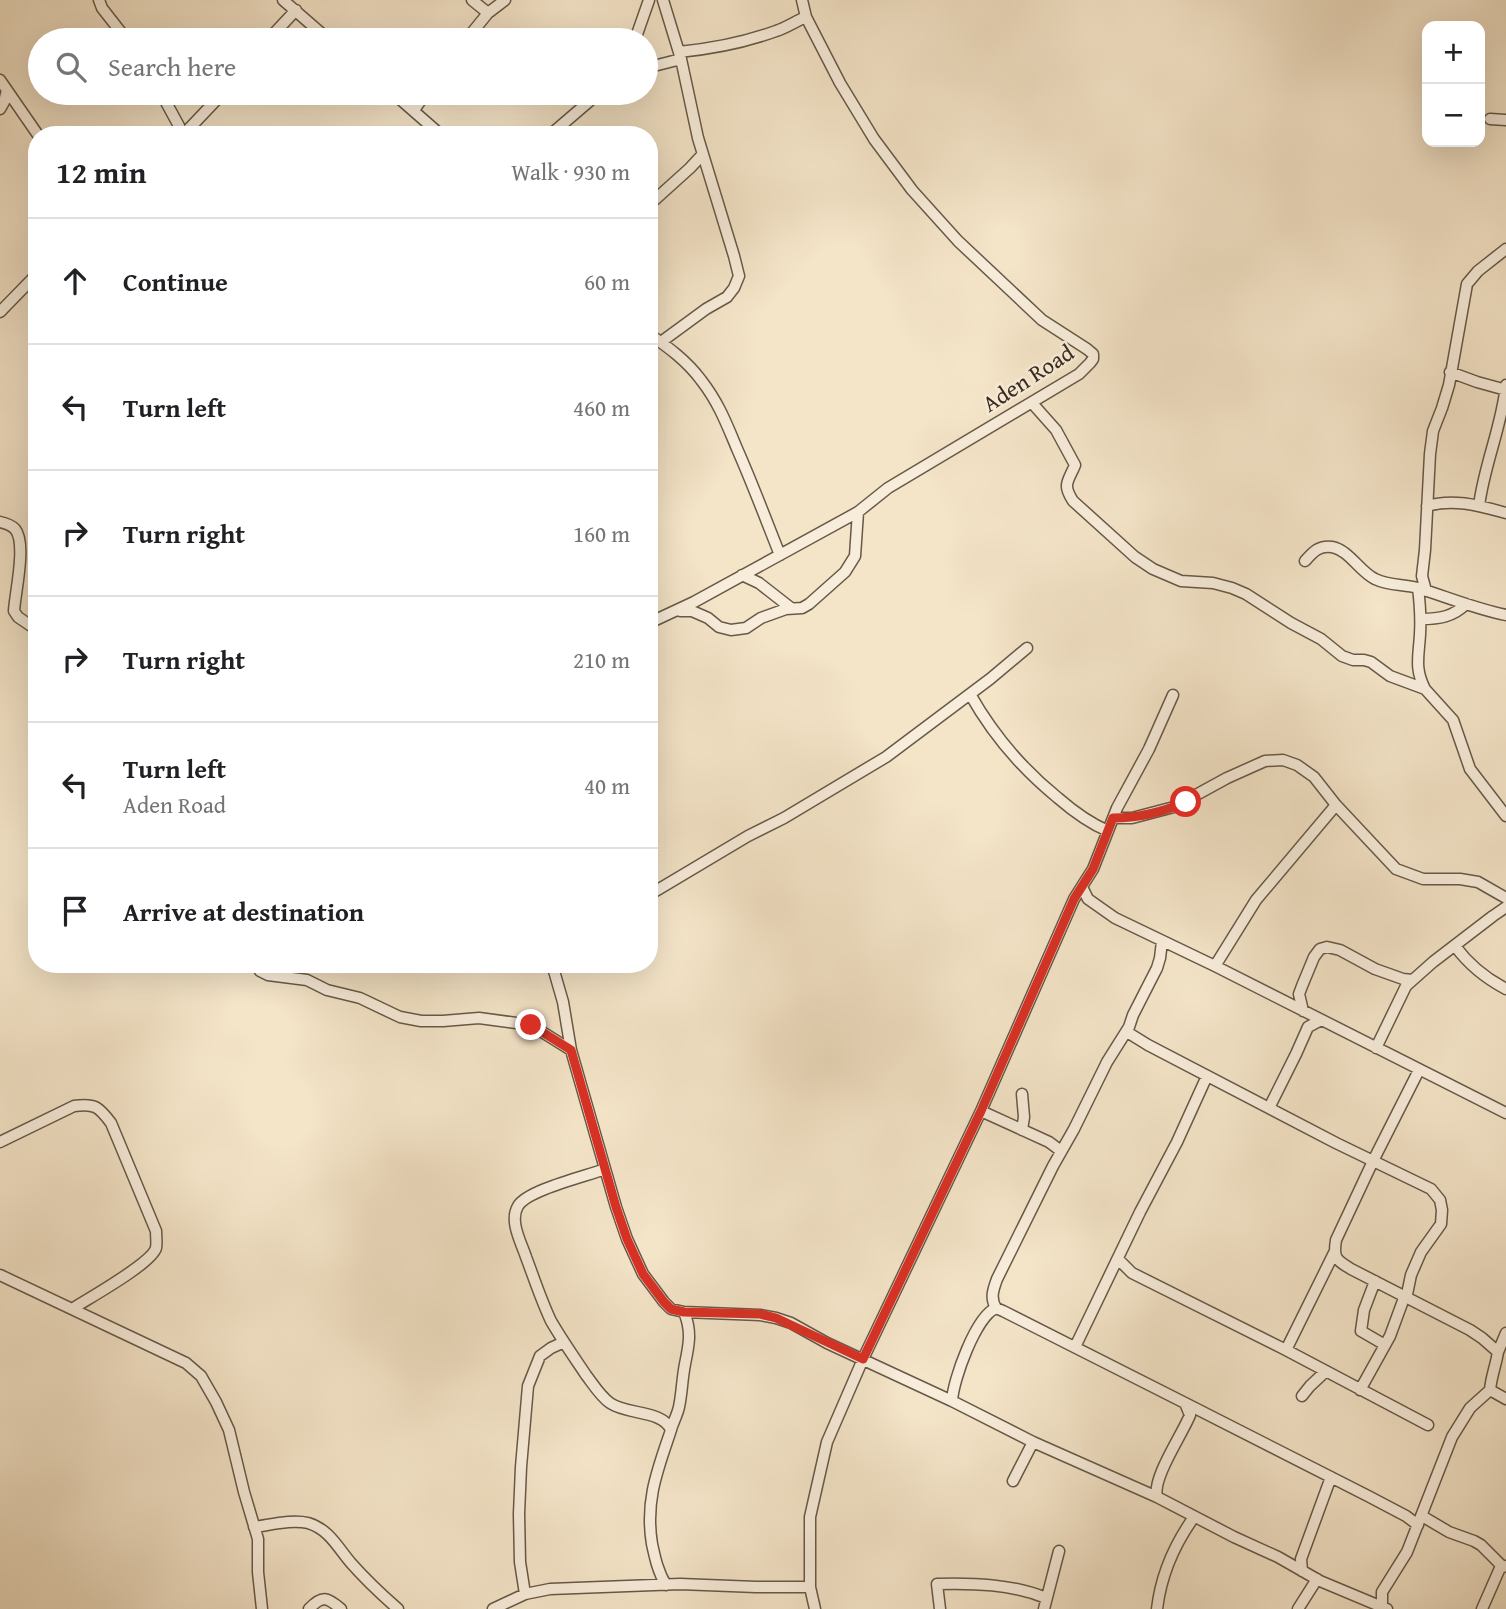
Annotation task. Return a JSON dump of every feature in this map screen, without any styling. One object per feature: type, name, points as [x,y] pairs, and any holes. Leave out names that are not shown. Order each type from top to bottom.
[{"type":"street","points":[[99,0],[118,28]]},
{"type":"street","points":[[283,0],[316,28]]},
{"type":"street","points":[[472,0],[488,13]]},
{"type":"street","points":[[476,28],[488,13],[505,0]]},
{"type":"street","points":[[639,28],[649,0]]},
{"type":"street","points":[[661,342],[727,297],[737,283],[738,276],[663,0]]},
{"type":"street","name":"Aden Road","points":[[658,619],[858,512],[888,488],[1079,374],[1093,359],[1093,354],[1042,320],[958,241],[912,190],[874,139],[840,83],[806,17],[802,0]]},
{"type":"street","points":[[279,28],[296,10]]},
{"type":"street","points":[[658,64],[778,31],[806,17]]},
{"type":"street","points":[[0,108],[4,102],[4,85]]},
{"type":"street","points":[[4,85],[32,126]]},
{"type":"street","points":[[168,105],[179,126]]},
{"type":"street","points":[[192,126],[212,105]]},
{"type":"street","points":[[408,105],[431,126]]},
{"type":"street","points":[[414,110],[418,105]]},
{"type":"street","points":[[561,126],[585,105]]},
{"type":"street","points":[[1490,119],[1506,120]]},
{"type":"street","points":[[658,197],[703,154]]},
{"type":"street","points":[[1506,249],[1478,271],[1467,284],[1446,398],[1433,431],[1418,666],[1425,689],[1453,720],[1470,769],[1506,816]]},
{"type":"street","points":[[3,305],[28,283]]},
{"type":"street","points":[[658,340],[670,348],[700,378],[723,412],[780,555]]},
{"type":"street","points":[[1450,372],[1477,382],[1506,388],[1484,474],[1479,506]]},
{"type":"street","points":[[1032,403],[1056,430],[1075,465],[1066,486],[1073,501],[1135,557],[1153,569],[1181,581],[1213,583],[1246,594],[1321,639],[1342,656],[1371,662],[1390,676],[1425,689]]},
{"type":"street","points":[[1427,506],[1440,502],[1470,504],[1506,513]]},
{"type":"street","points":[[677,611],[691,611],[708,618],[719,627],[731,630],[746,628],[761,618],[792,608],[802,608],[814,601],[845,572],[855,556],[858,512]]},
{"type":"street","points":[[0,522],[15,529],[19,536],[19,574],[14,611],[28,624]]},
{"type":"street","points":[[1305,561],[1316,550],[1331,547],[1344,552],[1374,579],[1506,615]]},
{"type":"street","points":[[742,575],[759,583],[792,608]]},
{"type":"street","points":[[1420,619],[1452,615],[1466,604]]},
{"type":"street","points":[[658,890],[886,757],[1027,648]]},
{"type":"street","points":[[970,694],[1007,751],[1038,782],[1072,810],[1108,831]]},
{"type":"street","points":[[815,1609],[810,1587],[810,1517],[827,1442],[863,1359],[981,1111],[1069,910],[1093,869],[1113,818],[1149,749],[1173,695]]},
{"type":"street","points":[[1113,818],[1132,818],[1174,807],[1265,761],[1283,760],[1297,765],[1314,777],[1336,805],[1396,869],[1423,879],[1478,882],[1506,898]]},
{"type":"street","points":[[1215,966],[1256,900],[1336,805]]},
{"type":"street","points":[[1082,887],[1088,900],[1115,918],[1506,1113]]},
{"type":"street","points":[[1376,1048],[1406,986],[1506,907]]},
{"type":"street","points":[[1162,941],[1157,968],[997,1279],[992,1291],[992,1302],[996,1308],[1406,1516],[1481,1545],[1504,1566],[1500,1568],[1482,1609]]},
{"type":"street","points":[[1454,946],[1468,964],[1506,989]]},
{"type":"street","points":[[1303,1011],[1299,994],[1314,957],[1320,949],[1327,947],[1340,950],[1375,969],[1412,980]]},
{"type":"street","points":[[264,973],[307,980],[327,990],[360,998],[400,1017],[421,1021],[480,1018],[531,1025],[571,1050]]},
{"type":"street","points":[[555,973],[571,1050],[627,1239],[643,1274],[671,1309],[684,1312],[760,1314],[776,1318],[1033,1442],[1157,1497],[1317,1579],[1385,1608]]},
{"type":"street","points":[[1269,1108],[1308,1027],[1321,1020]]},
{"type":"street","points":[[1126,1032],[1269,1108],[1431,1189],[1440,1200],[1441,1224],[1421,1252],[1385,1345],[1360,1390]]},
{"type":"street","points":[[1286,1350],[1334,1253],[1336,1240],[1373,1161],[1419,1070]]},
{"type":"street","points":[[1075,1347],[1207,1076]]},
{"type":"street","points":[[1022,1094],[1022,1129]]},
{"type":"street","points":[[0,1142],[74,1106],[87,1104],[99,1108],[111,1123],[156,1231],[156,1247],[150,1257],[72,1309]]},
{"type":"street","points":[[981,1111],[1049,1142],[1061,1151]]},
{"type":"street","points":[[606,1169],[533,1194],[521,1202],[515,1213],[515,1220],[538,1291],[551,1320],[602,1396],[620,1408],[660,1417],[667,1422],[671,1430]]},
{"type":"street","points":[[1334,1253],[1341,1263],[1482,1338],[1498,1352]]},
{"type":"street","points":[[1118,1259],[1132,1273],[1428,1425]]},
{"type":"street","points":[[0,1275],[186,1363],[201,1376],[229,1430],[258,1539],[262,1609]]},
{"type":"street","points":[[1375,1281],[1364,1310],[1361,1331],[1385,1345]]},
{"type":"street","points":[[951,1401],[956,1380],[972,1340],[987,1312],[996,1308]]},
{"type":"street","points":[[666,1585],[655,1559],[649,1520],[651,1493],[678,1410],[689,1352],[691,1334],[684,1312]]},
{"type":"street","points":[[1385,1608],[1382,1592],[1406,1552],[1452,1437],[1470,1408],[1490,1390],[1498,1352],[1506,1333]]},
{"type":"street","points":[[525,1594],[520,1562],[519,1527],[527,1386],[540,1356],[564,1342]]},
{"type":"street","points":[[1302,1396],[1326,1371]]},
{"type":"street","points":[[1490,1390],[1506,1399]]},
{"type":"street","points":[[1157,1497],[1156,1487],[1190,1415],[1185,1404]]},
{"type":"street","points":[[1013,1481],[1033,1442]]},
{"type":"street","points":[[1302,1571],[1301,1559],[1331,1477]]},
{"type":"street","points":[[1157,1609],[1160,1587],[1172,1553],[1194,1517]]},
{"type":"street","points":[[254,1527],[306,1522],[317,1527],[327,1533],[351,1563],[398,1609]]},
{"type":"street","points":[[940,1609],[937,1584],[998,1586],[1032,1592],[1045,1603],[1059,1551]]},
{"type":"street","points":[[1298,1609],[1317,1579]]},
{"type":"street","points":[[493,1609],[525,1594],[550,1590],[666,1585],[810,1587]]},
{"type":"street","points":[[309,1609],[324,1598],[341,1609]]},
{"type":"route","points":[[531,1025],[571,1050],[627,1239],[643,1274],[664,1302],[671,1309],[684,1312],[760,1314],[776,1318],[863,1359],[981,1111],[1074,899],[1093,869],[1113,818],[1132,818],[1186,802]]}]
